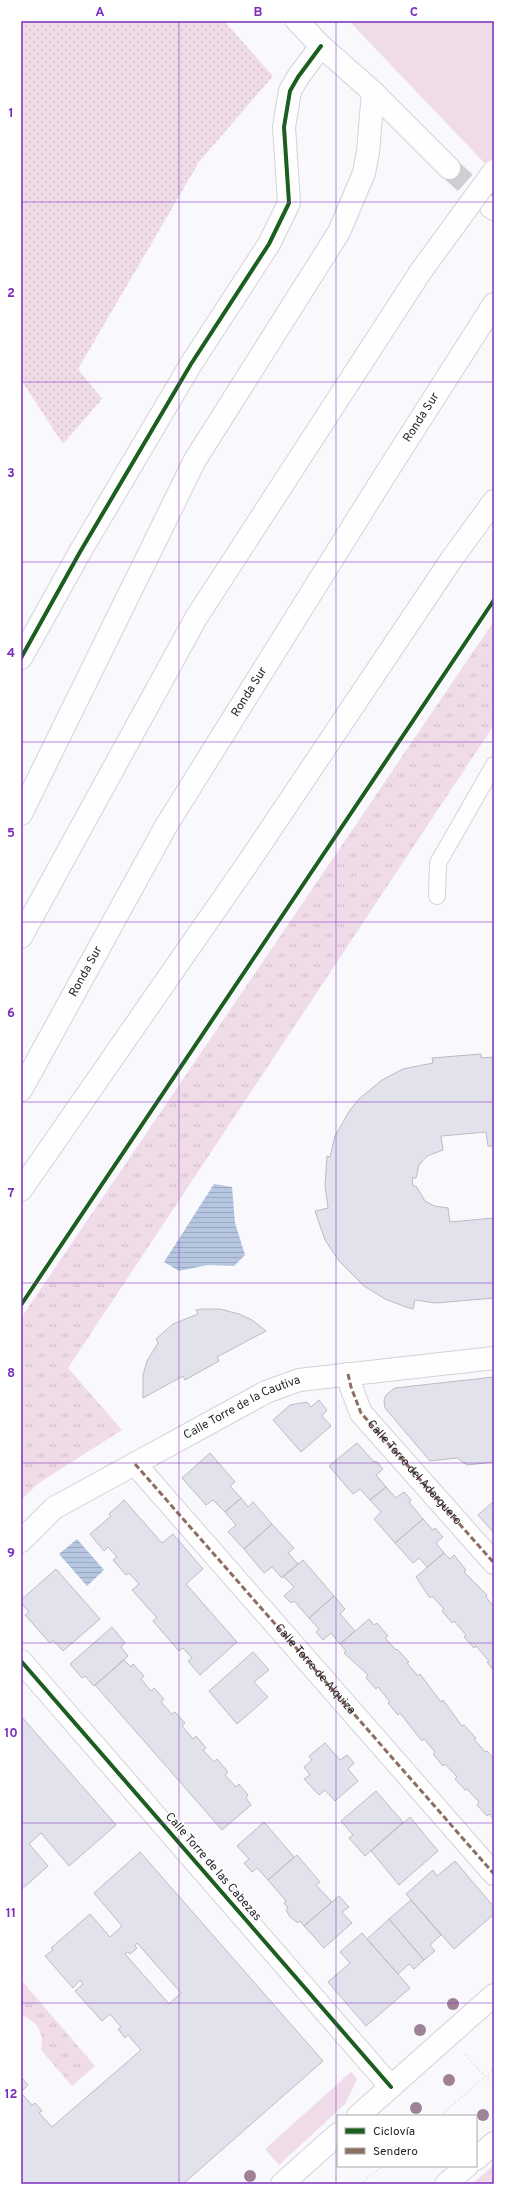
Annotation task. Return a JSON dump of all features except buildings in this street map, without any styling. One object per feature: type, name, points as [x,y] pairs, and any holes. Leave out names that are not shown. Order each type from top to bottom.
[{"type":"main road","points":[[297,21],[321,46],[373,92],[449,168]]},
{"type":"main road","points":[[21,658],[80,552],[191,364],[269,244],[289,203],[284,127],[290,91],[298,76],[321,46]]},
{"type":"main road","points":[[21,814],[195,460],[339,232],[364,173],[368,152],[373,92]]},
{"type":"main road","points":[[21,936],[196,618],[421,271],[494,171]]},
{"type":"main road","name":"Ronda Sur","points":[[21,1090],[166,826],[489,311]]},
{"type":"main road","points":[[21,1190],[252,857],[451,560],[494,501]]},
{"type":"main road","name":"Calle Torre de la Cautiva","points":[[21,1541],[54,1508],[266,1392],[298,1380],[494,1358]]},
{"type":"main road","name":"Calle Torre del Adarguero","points":[[348,1374],[350,1387],[361,1413],[494,1563]]},
{"type":"main road","name":"Calle Torre de Alquiza","points":[[135,1464],[494,1874]]},
{"type":"main road","name":"Calle Torre de las Cabezas","points":[[21,1660],[391,2087]]},
{"type":"main road","points":[[359,2115],[494,1995]]},
{"type":"main road","points":[[282,2184],[337,2135]]},
{"type":"main road","points":[[477,2158],[494,2143]]},
{"type":"main road","points":[[446,2184],[467,2167]]},
{"type":"lane","points":[[437,896],[438,863],[494,765]]},
{"type":"path","points":[[38,1382],[27,1362],[494,668]]},
{"type":"path","points":[[21,1391],[25,1386],[38,1382],[56,1383],[67,1390],[75,1401],[79,1414],[77,1426],[71,1438],[62,1446],[52,1450],[40,1451],[26,1446],[21,1442]]},
{"type":"path","points":[[465,2053],[494,2086]]},
{"type":"path","points":[[441,2115],[494,2069]]},
{"type":"path","points":[[361,2184],[381,2167]]},
{"type":"green space","points":[[21,21],[224,21],[273,76],[199,162],[78,369],[102,399],[63,444],[21,380]]},
{"type":"green space","points":[[349,21],[494,21],[494,173]]},
{"type":"green space","points":[[494,621],[494,725],[68,1368],[122,1430],[39,1483],[21,1500],[21,1318]]},
{"type":"green space","points":[[23,1982],[95,2066],[72,2086],[41,2050],[42,2038],[36,2024],[21,2015],[21,1988]]},
{"type":"green space","points":[[351,2072],[357,2079],[345,2104],[279,2165],[265,2149]]},
{"type":"green space","points":[[494,2165],[494,2184],[472,2184]]},
{"type":"water","points":[[214,1184],[232,1187],[235,1223],[245,1255],[234,1266],[208,1265],[179,1271],[164,1262]]},
{"type":"water","points":[[77,1539],[104,1570],[87,1586],[59,1554]]},
{"type":"tunnel","points":[[449,168],[491,206]]},
{"type":"marked path","points":[[348,1374],[351,1387],[361,1413],[494,1563]]},
{"type":"marked path","points":[[135,1464],[494,1874]]},
{"type":"cycle path","points":[[21,658],[80,552],[191,364],[269,244],[289,203],[284,127],[290,91],[298,77],[321,46]]},
{"type":"cycle path","points":[[21,1305],[494,600]]},
{"type":"cycle path","points":[[21,1661],[391,2087]]}]
